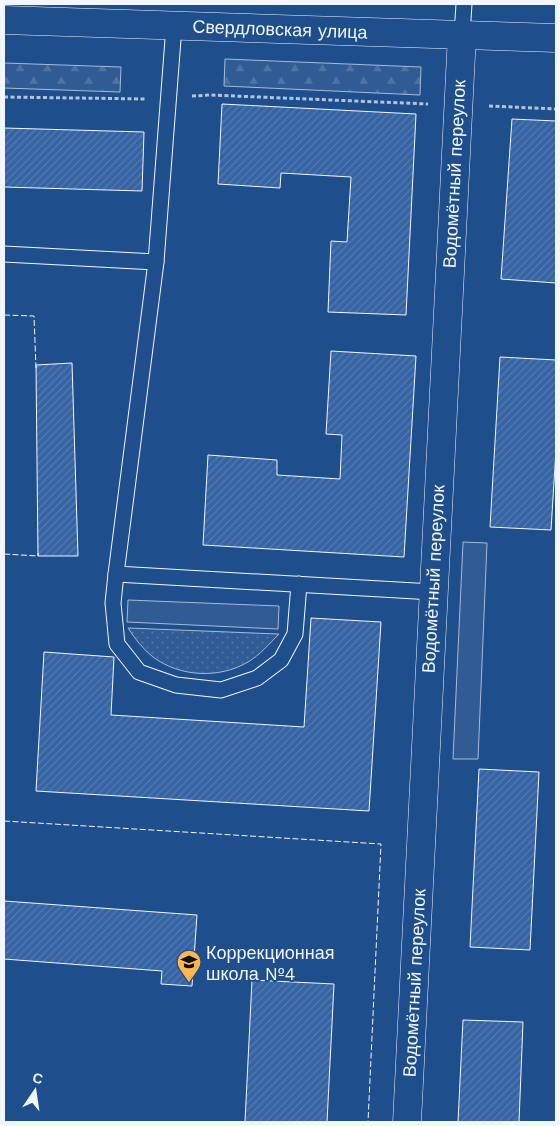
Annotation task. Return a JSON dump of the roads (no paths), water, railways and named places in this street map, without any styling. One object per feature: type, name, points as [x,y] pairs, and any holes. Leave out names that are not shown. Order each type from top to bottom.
[{"type":"main road","name":"Свердловская улица","points":[[4,20],[556,38]]},
{"type":"main road","name":"Водомётный переулок","points":[[407,1122],[462,35]]},
{"type":"lane","points":[[462,35],[464,4]]},
{"type":"lane","points":[[174,26],[156,262],[113,603],[117,644],[139,672],[176,685],[221,690],[257,678],[282,660],[295,634],[300,584]]},
{"type":"lane","points":[[4,254],[156,262]]},
{"type":"lane","points":[[116,574],[433,592]]},
{"type":"place","name":"Коррекционная школа №4","points":[[189,983]]}]
